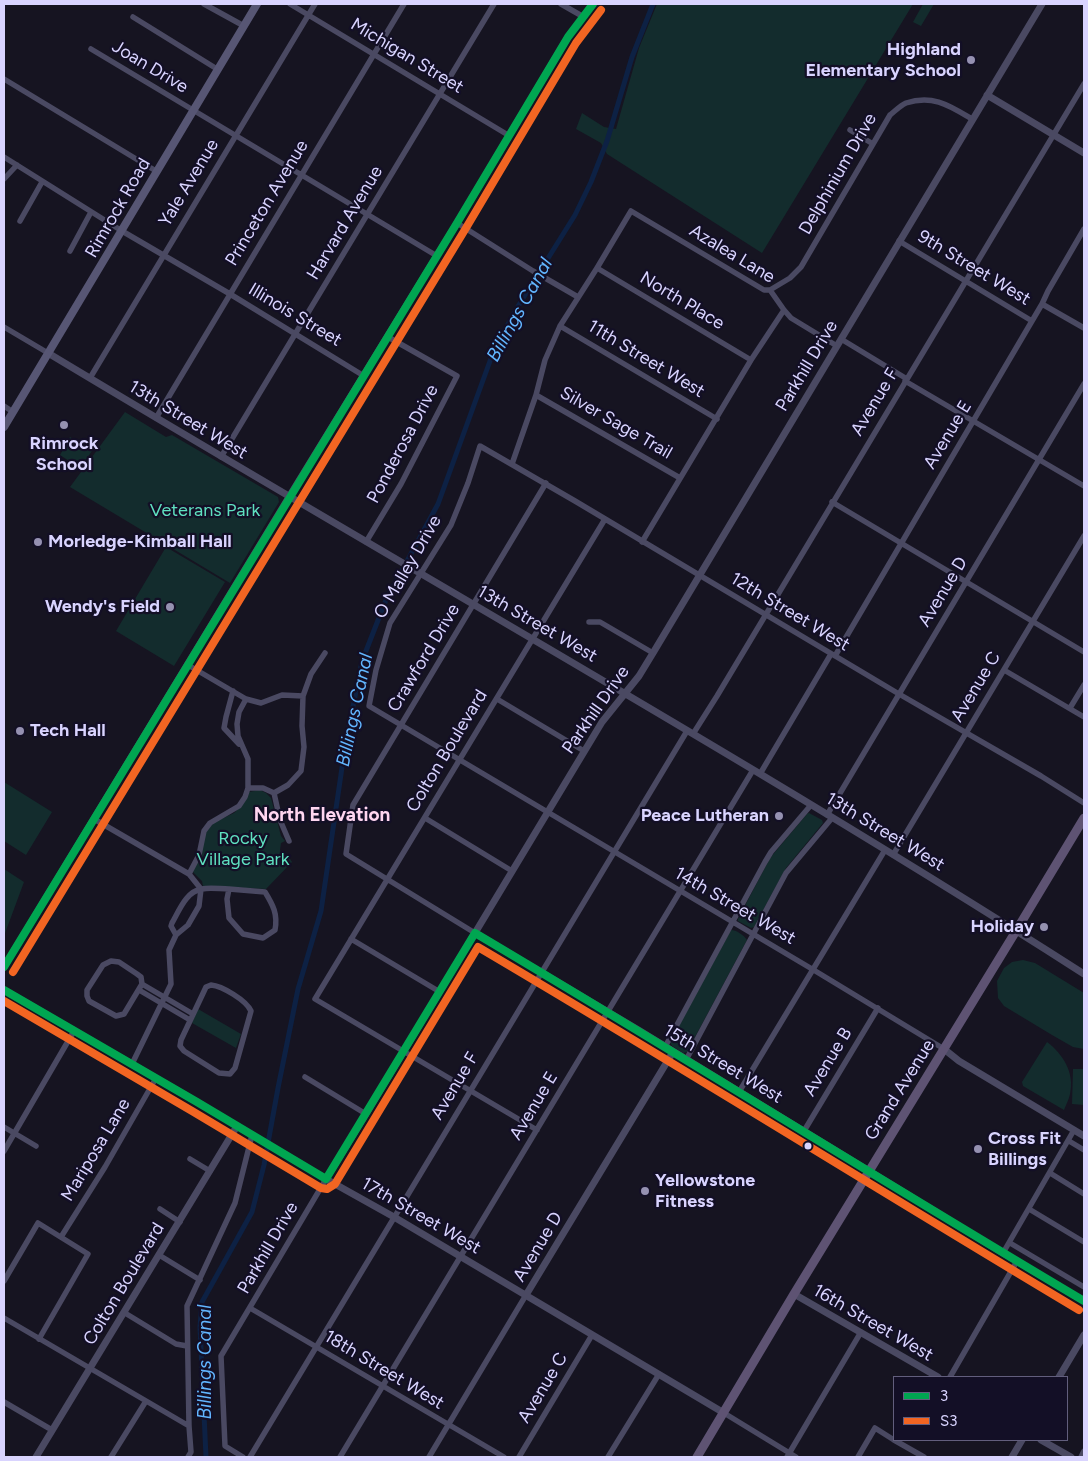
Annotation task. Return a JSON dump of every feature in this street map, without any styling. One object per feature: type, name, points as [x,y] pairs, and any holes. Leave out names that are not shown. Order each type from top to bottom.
[{"type":"main road","name":"Rimrock Road","points":[[4,427],[257,4]]},
{"type":"main road","name":"Grand Avenue","points":[[697,1457],[869,1170],[1084,818]]},
{"type":"street","points":[[204,4],[244,26]]},
{"type":"street","name":"Michigan Street","points":[[290,4],[508,135]]},
{"type":"street","name":"Yale Avenue","points":[[90,378],[315,4]]},
{"type":"street","name":"Princeton Avenue","points":[[156,418],[303,176],[404,4]]},
{"type":"street","name":"Harvard Avenue","points":[[221,457],[494,4]]},
{"type":"street","points":[[561,4],[582,16]]},
{"type":"street","points":[[4,967],[388,337],[508,135],[568,37],[582,16],[593,4]]},
{"type":"street","name":"Parkhill Drive","points":[[243,1457],[225,1446],[221,1356],[584,751],[602,722],[639,676],[700,576],[899,240],[1042,4]]},
{"type":"street","points":[[133,17],[217,69]]},
{"type":"street","name":"Joan Drive","points":[[91,49],[437,256]]},
{"type":"street","points":[[4,79],[156,171]]},
{"type":"street","name":"Avenue F","points":[[250,1457],[540,972],[690,732],[717,696],[1084,84]]},
{"type":"street","points":[[987,95],[1084,153]]},
{"type":"street","name":"Delphinium Drive","points":[[770,290],[790,278],[801,267],[890,115],[905,104],[924,100],[947,104],[972,119]]},
{"type":"street","points":[[850,130],[873,144]]},
{"type":"street","name":"Illinois Street","points":[[4,157],[163,256],[230,294],[364,376]]},
{"type":"street","points":[[4,179],[17,165]]},
{"type":"street","points":[[20,221],[42,182]]},
{"type":"street","name":"Azalea Lane","points":[[597,268],[631,211],[764,290],[770,290],[792,318],[906,380],[1084,486]]},
{"type":"street","points":[[70,251],[91,212]]},
{"type":"street","name":"11th Street West","points":[[457,223],[578,297]]},
{"type":"street","name":"Avenue E","points":[[340,1457],[680,891],[833,655],[974,421],[1084,229]]},
{"type":"street","name":"9th Street West","points":[[899,240],[1032,322]]},
{"type":"street","points":[[512,464],[536,395],[545,360],[560,326],[597,268]]},
{"type":"street","name":"North Place","points":[[597,268],[752,360]]},
{"type":"street","name":"9th Street West","points":[[1042,304],[1084,328]]},
{"type":"street","points":[[642,542],[784,310]]},
{"type":"street","name":"11th Street West","points":[[560,326],[717,419]]},
{"type":"street","points":[[4,327],[48,353]]},
{"type":"street","name":"Ponderosa Drive","points":[[366,542],[401,484],[456,376],[388,337]]},
{"type":"street","name":"13th Street West","points":[[48,353],[221,457],[533,638],[690,732],[893,854],[1084,974]]},
{"type":"street","name":"Avenue D","points":[[686,1060],[786,873],[830,816],[899,694],[1084,384]]},
{"type":"street","name":"Silver Sage Trail","points":[[536,395],[680,478]]},
{"type":"street","points":[[4,406],[13,412]]},
{"type":"street","name":"12th Street West","points":[[480,446],[546,483],[642,542],[1084,803]]},
{"type":"street","name":"O Malley Drive","points":[[369,706],[376,670],[390,623],[451,525],[480,446]]},
{"type":"street","name":"Crawford Drive","points":[[346,854],[353,805],[546,483]]},
{"type":"street","points":[[832,502],[1084,652]]},
{"type":"street","name":"Colton Boulevard","points":[[404,1052],[315,999],[605,519]]},
{"type":"street","name":"Avenue C","points":[[893,854],[1084,536]]},
{"type":"street","points":[[589,622],[600,622],[653,653]]},
{"type":"street","points":[[274,793],[288,785],[301,771],[304,747],[302,726],[303,696],[311,674],[324,653]]},
{"type":"street","points":[[188,664],[246,699],[261,703],[282,695],[303,696]]},
{"type":"street","points":[[1004,670],[1084,717]]},
{"type":"street","points":[[1070,708],[1084,685]]},
{"type":"street","points":[[233,691],[224,728],[244,749]]},
{"type":"street","points":[[189,874],[199,855],[204,831],[210,823],[239,806],[248,788],[248,759],[238,736],[237,724],[238,712],[246,699]]},
{"type":"street","points":[[497,699],[584,751]]},
{"type":"street","name":"14th Street West","points":[[369,706],[878,1008],[944,1049],[959,1062],[1084,1136]]},
{"type":"street","points":[[248,788],[263,788],[274,793]]},
{"type":"street","points":[[274,793],[280,820],[289,841]]},
{"type":"street","points":[[665,1047],[771,852],[811,805]]},
{"type":"street","points":[[425,818],[512,871]]},
{"type":"street","points":[[94,819],[189,874],[201,889],[199,906],[188,925],[176,935],[169,950],[171,984],[132,1064]]},
{"type":"street","points":[[739,1092],[885,850]]},
{"type":"street","name":"15th Street West","points":[[346,854],[1084,1301]]},
{"type":"street","points":[[176,935],[171,926],[172,923],[186,898],[192,892],[201,889],[229,889],[265,892],[272,904],[277,920],[275,930],[263,938],[243,934],[229,918],[227,900],[229,889]]},
{"type":"street","points":[[352,939],[440,992]]},
{"type":"street","points":[[111,961],[119,962],[141,977],[140,987],[124,1014],[116,1016],[90,1001],[87,996],[87,990],[103,965],[111,961]]},
{"type":"street","points":[[211,985],[218,985],[249,1006],[251,1011],[240,1052],[235,1068],[230,1074],[219,1072],[184,1052],[180,1046],[181,1040],[191,1017],[206,987],[211,985]]},
{"type":"street","points":[[140,987],[191,1017]]},
{"type":"street","name":"17th Street West","points":[[4,990],[394,1217],[724,1413],[788,1455],[796,1457]]},
{"type":"street","name":"Avenue B","points":[[804,1131],[878,1008]]},
{"type":"street","points":[[4,1151],[74,1031]]},
{"type":"street","points":[[404,1052],[536,1130]]},
{"type":"street","name":"Avenue D","points":[[429,1457],[673,1052]]},
{"type":"street","points":[[305,1077],[366,1114]]},
{"type":"street","name":"Mariposa Lane","points":[[61,1237],[105,1167],[156,1078]]},
{"type":"street","name":"Colton Boulevard","points":[[36,1457],[237,1126]]},
{"type":"street","points":[[4,1127],[36,1146]]},
{"type":"street","points":[[1004,1253],[1074,1130]]},
{"type":"street","points":[[188,1457],[191,1452],[187,1306],[236,1203],[252,1135]]},
{"type":"street","points":[[1069,1140],[1084,1150]]},
{"type":"street","points":[[190,1159],[210,1171]]},
{"type":"street","points":[[1050,1173],[1084,1194]]},
{"type":"street","points":[[160,1209],[180,1222]]},
{"type":"street","points":[[1029,1209],[1084,1242]]},
{"type":"street","points":[[4,1281],[38,1223],[88,1254],[39,1340]]},
{"type":"street","points":[[1010,1243],[1084,1287]]},
{"type":"street","points":[[159,1255],[200,1280]]},
{"type":"street","points":[[951,1376],[1017,1261]]},
{"type":"street","name":"16th Street West","points":[[794,1294],[936,1376]]},
{"type":"street","name":"18th Street West","points":[[250,1308],[504,1457]]},
{"type":"street","points":[[125,1313],[176,1344],[187,1346]]},
{"type":"street","points":[[4,1318],[189,1426]]},
{"type":"street","points":[[788,1455],[861,1332]]},
{"type":"street","name":"Avenue C","points":[[519,1457],[592,1335]]},
{"type":"street","points":[[1060,1376],[1084,1335]]},
{"type":"street","points":[[608,1457],[659,1374]]},
{"type":"street","points":[[111,1457],[146,1401]]},
{"type":"street","points":[[4,1402],[52,1430]]},
{"type":"street","points":[[858,1457],[875,1428],[893,1439]]},
{"type":"street","points":[[896,1441],[924,1457]]},
{"type":"street","points":[[1012,1457],[1021,1441]]},
{"type":"street","points":[[1043,1441],[1072,1457]]},
{"type":"street","points":[[1081,1457],[1084,1451]]},
{"type":"green space","points":[[657,4],[913,4],[762,253],[607,154],[601,143],[576,129],[582,113],[604,127],[616,129],[639,48]]},
{"type":"green space","points":[[923,4],[934,4],[921,26],[913,22]]},
{"type":"green space","name":"Veterans Park","points":[[125,412],[166,437],[172,435],[278,497],[279,502],[230,583],[70,487]]},
{"type":"green space","points":[[70,437],[92,451],[80,468],[60,455]]},
{"type":"green space","name":"Wendy's Field","points":[[166,547],[225,582],[174,666],[116,631]]},
{"type":"green space","points":[[4,782],[52,812],[26,855],[4,841]]},
{"type":"green space","name":"Rocky Village Park","points":[[260,790],[271,798],[281,836],[285,841],[281,843],[280,850],[292,862],[266,889],[203,886],[202,881],[193,872],[205,834],[213,823],[234,813],[241,806],[249,792]]},
{"type":"green space","points":[[809,813],[822,820],[823,823],[786,868],[754,927],[751,928],[738,921],[770,858]]},
{"type":"green space","points":[[4,869],[24,882],[4,936]]},
{"type":"green space","points":[[731,930],[740,933],[747,940],[687,1052],[683,1053],[672,1046],[670,1042]]},
{"type":"green space","points":[[1023,960],[1035,963],[1084,993],[1084,1049],[1073,1047],[1052,1035],[1004,1006],[998,998],[997,981],[1004,968],[1012,962]]},
{"type":"green space","points":[[198,1009],[241,1034],[236,1048],[192,1023]]},
{"type":"green space","points":[[1047,1042],[1063,1058],[1071,1079],[1070,1096],[1064,1110],[1023,1086],[1022,1082]]},
{"type":"green space","points":[[1073,1069],[1084,1069],[1084,1105],[1072,1104]]},
{"type":"waterway","name":"Billings Canal","points":[[206,1457],[200,1327],[202,1302],[252,1212],[264,1165],[298,989],[321,911],[345,747],[362,661],[386,600],[438,504],[494,350],[517,308],[575,215],[591,182],[607,141],[632,57],[653,4]]},
{"type":"transit line","name":"3","points":[[4,967],[457,223],[568,37],[593,4]]},
{"type":"transit line","name":"S3","points":[[13,972],[466,228],[576,43],[601,10]]},
{"type":"transit line","name":"3","points":[[4,990],[326,1179],[475,933],[1084,1301]]},
{"type":"transit line","name":"S3","points":[[4,1001],[321,1188],[327,1189],[335,1184],[478,947],[1079,1310]]},
{"type":"place","name":"Highland Elementary School","points":[[971,60]]},
{"type":"place","name":"Rimrock School","points":[[64,425]]},
{"type":"place","name":"Morledge-Kimball Hall","points":[[38,542]]},
{"type":"place","name":"Wendy's Field","points":[[170,607]]},
{"type":"place","name":"Tech Hall","points":[[20,731]]},
{"type":"place","name":"Peace Lutheran","points":[[779,816]]},
{"type":"place","name":"Holiday","points":[[1044,927]]},
{"type":"place","name":"Cross Fit Billings","points":[[978,1149]]},
{"type":"place","name":"Yellowstone Fitness","points":[[645,1191]]},
{"type":"district","name":"North Elevation","points":[[322,815]]}]
